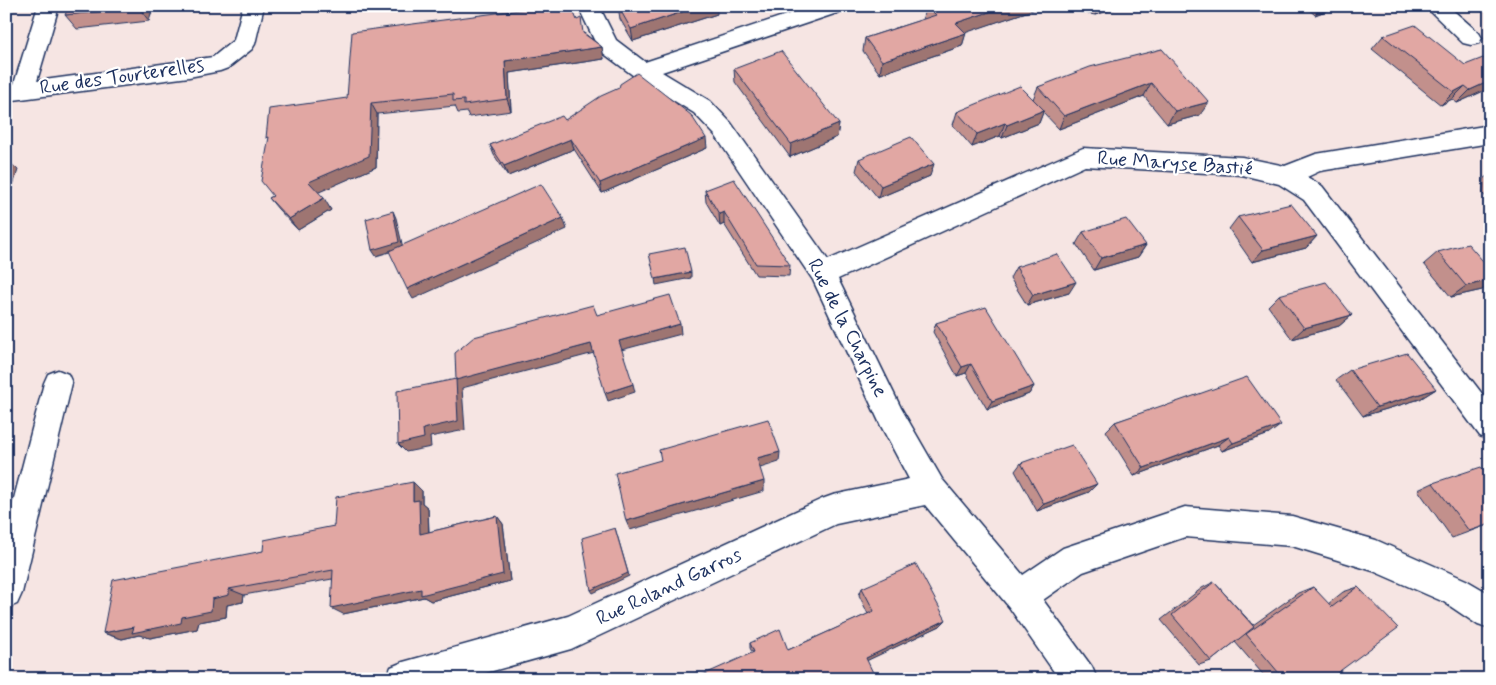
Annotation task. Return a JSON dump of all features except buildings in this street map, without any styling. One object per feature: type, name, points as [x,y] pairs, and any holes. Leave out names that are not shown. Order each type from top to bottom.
[{"type":"street","name":"Rue des Tourterelles","points":[[15,92],[29,68],[49,6]]},
{"type":"street","name":"Rue des Tourterelles","points":[[15,92],[190,69],[220,63],[244,44],[254,6]]},
{"type":"street","name":"Rue de la Charpine","points":[[588,6],[607,45],[642,71],[702,107],[723,129],[823,274],[891,417],[931,488],[1020,596],[1080,679]]},
{"type":"street","points":[[642,71],[836,6]]},
{"type":"street","points":[[1435,6],[1471,38]]},
{"type":"street","points":[[1286,176],[1316,163],[1490,134]]},
{"type":"street","name":"Rue Maryse Bastié","points":[[823,274],[1083,157],[1242,166],[1286,176],[1313,193],[1490,427]]},
{"type":"street","points":[[6,593],[58,383]]},
{"type":"street","name":"Rue Roland Garros","points":[[403,679],[571,632],[832,510],[931,488]]},
{"type":"street","points":[[1020,596],[1074,560],[1186,522],[1292,531],[1376,556],[1455,591],[1490,613]]}]
